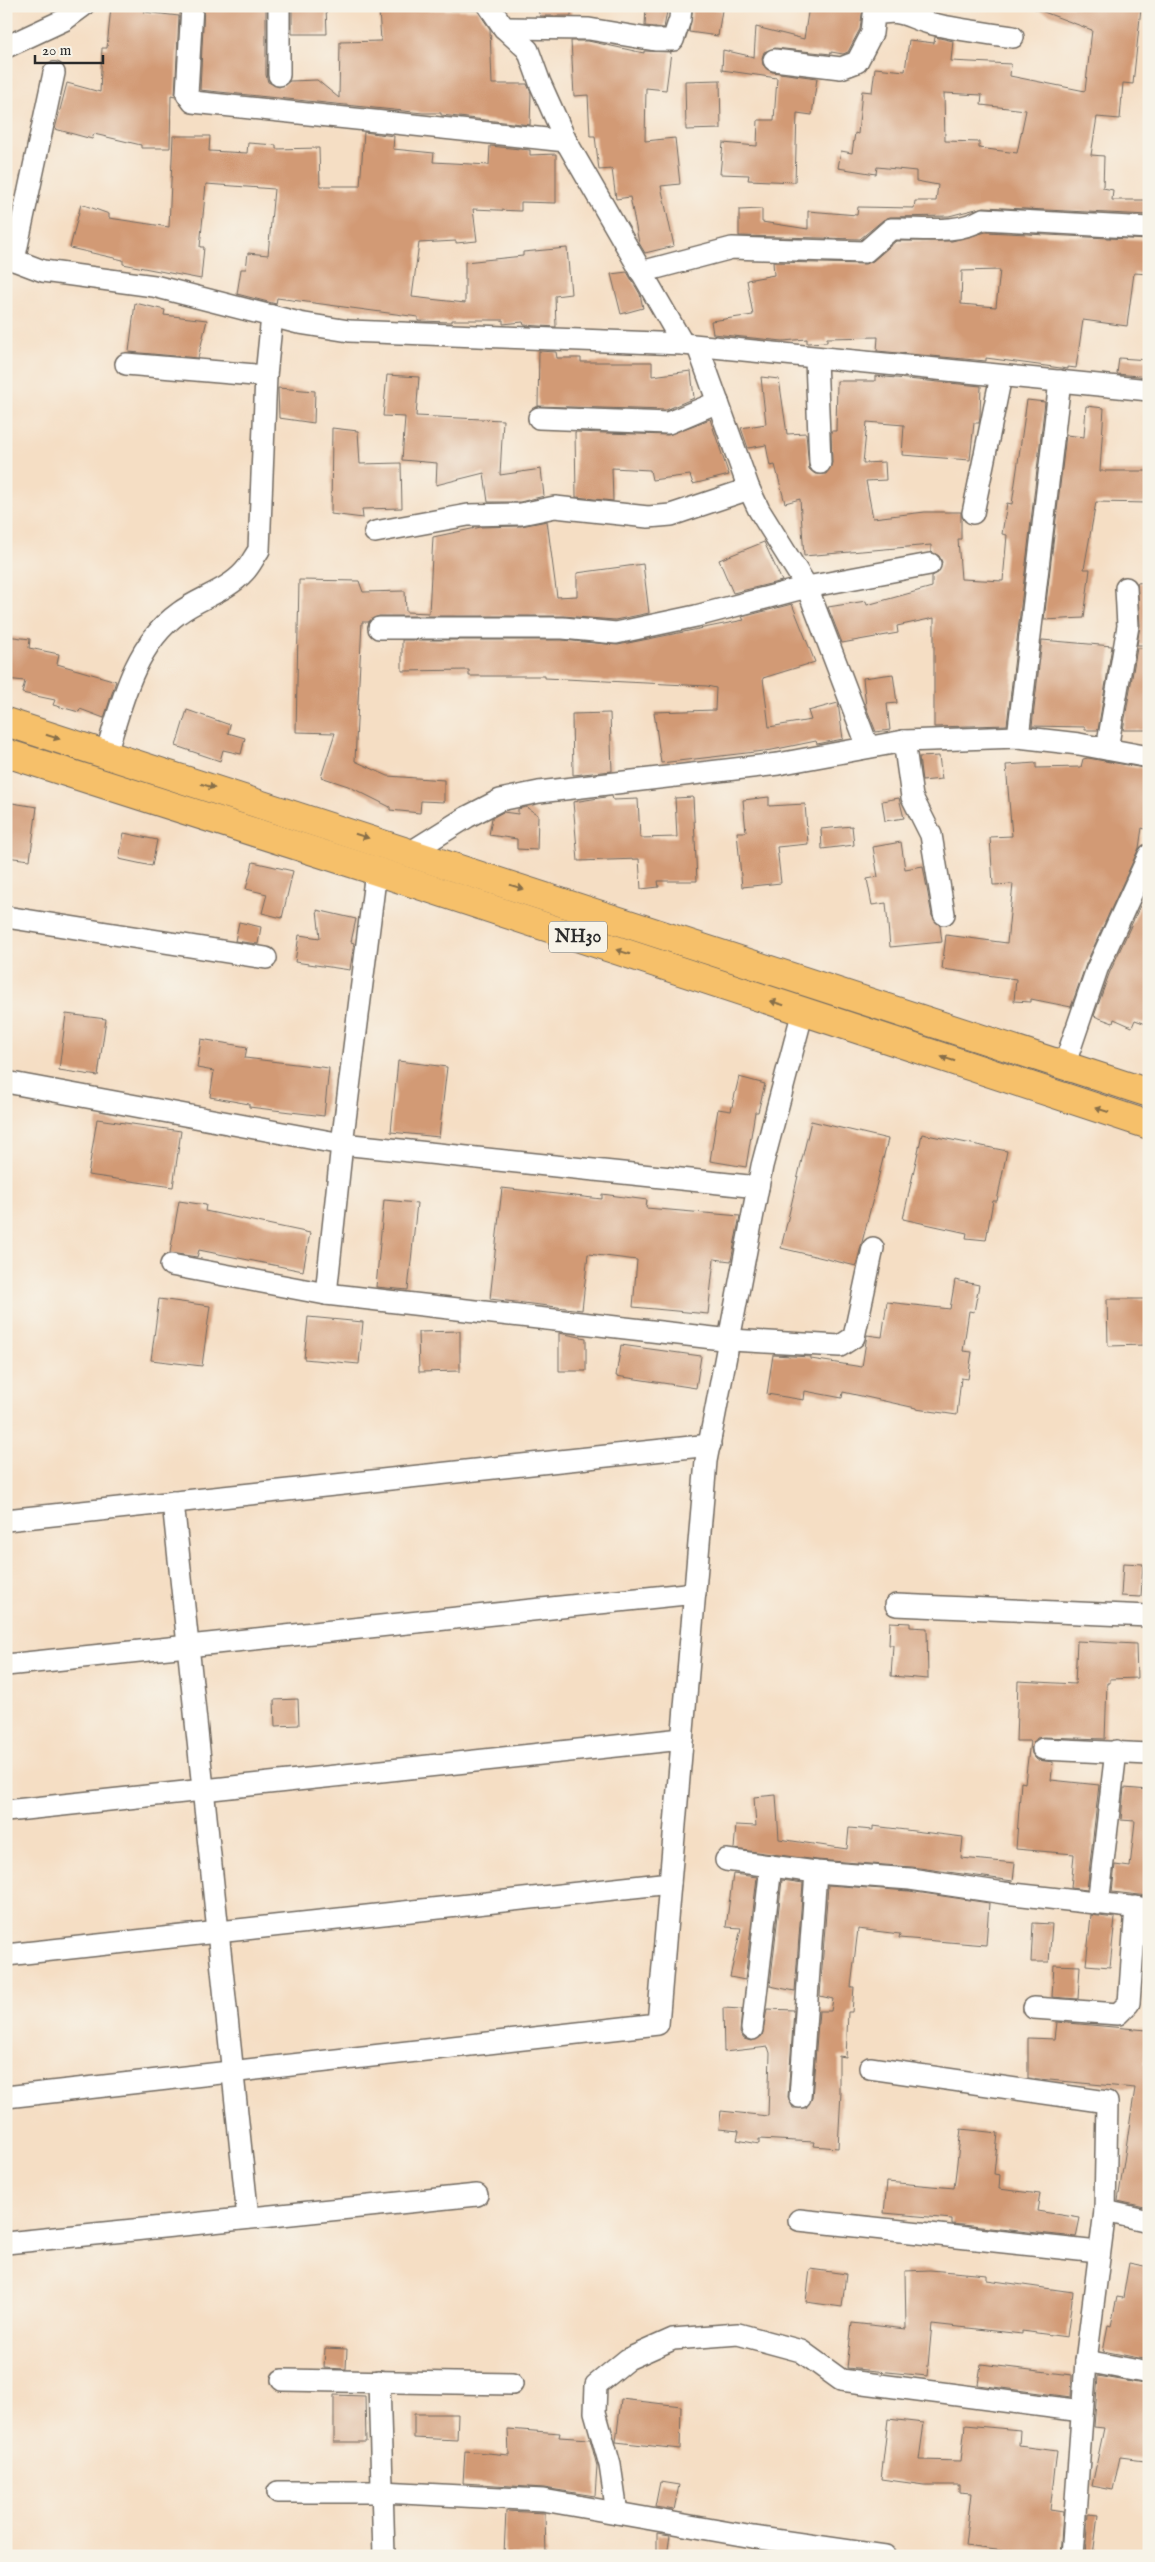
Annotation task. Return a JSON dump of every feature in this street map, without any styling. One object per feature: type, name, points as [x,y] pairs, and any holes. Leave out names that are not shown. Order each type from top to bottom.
[{"type":"highway","name":"NH30","points":[[6,722],[1149,1093]]},
{"type":"highway","name":"NH30","points":[[6,753],[376,871],[1149,1125]]},
{"type":"street","points":[[6,47],[64,20],[83,6]]},
{"type":"street","points":[[192,6],[187,94],[193,102],[566,142]]},
{"type":"street","points":[[279,6],[279,75]]},
{"type":"street","points":[[489,6],[504,28],[528,50],[540,84],[566,142],[641,272],[690,346],[718,402],[749,489],[759,510],[806,587],[868,747]]},
{"type":"street","points":[[504,28],[589,29],[655,40],[673,40],[680,19],[681,6]]},
{"type":"street","points":[[774,60],[841,68],[857,62],[872,33],[874,15],[889,11],[933,15],[1013,37]]},
{"type":"street","points":[[54,73],[10,259],[43,271],[154,286],[272,316],[349,331],[690,346],[1149,390]]},
{"type":"street","points":[[641,272],[732,248],[865,252],[891,229],[957,229],[971,226],[983,219],[1149,228]]},
{"type":"street","points":[[106,754],[129,681],[140,659],[160,631],[178,613],[244,572],[258,550],[266,376],[272,316]]},
{"type":"street","points":[[816,359],[820,463]]},
{"type":"street","points":[[126,364],[266,376]]},
{"type":"street","points":[[973,513],[1000,376]]},
{"type":"street","points":[[1018,737],[1060,381]]},
{"type":"street","points":[[539,418],[668,423],[718,402]]},
{"type":"street","points":[[375,532],[468,515],[521,514],[555,507],[648,517],[671,515],[749,489]]},
{"type":"street","points":[[379,628],[563,628],[616,633],[704,614],[806,587],[930,564]]},
{"type":"street","points":[[1107,749],[1128,626],[1126,588]]},
{"type":"street","points":[[411,852],[467,817],[500,800],[539,792],[778,764],[904,741],[1018,737],[1107,749],[1149,757]]},
{"type":"street","points":[[904,741],[912,797],[931,835],[944,914]]},
{"type":"street","points":[[1064,1066],[1096,969],[1149,855]]},
{"type":"street","points":[[326,1294],[342,1144],[376,871]]},
{"type":"street","points":[[6,917],[266,958]]},
{"type":"street","points":[[6,2097],[658,2024],[695,1593],[710,1445],[758,1187],[803,1011]]},
{"type":"street","points":[[6,1082],[342,1144],[758,1187]]},
{"type":"street","points":[[171,1265],[326,1294],[731,1340],[840,1346],[854,1338],[873,1248]]},
{"type":"street","points":[[6,1520],[710,1445]]},
{"type":"street","points":[[174,1502],[248,2218]]},
{"type":"street","points":[[6,1665],[695,1593]]},
{"type":"street","points":[[896,1605],[1149,1616]]},
{"type":"street","points":[[6,1811],[682,1739]]},
{"type":"street","points":[[1043,1749],[1149,1754]]},
{"type":"street","points":[[1098,1904],[1116,1751]]},
{"type":"street","points":[[726,1860],[816,1872],[910,1879],[1142,1908],[1129,2003],[1118,2014],[1034,2008]]},
{"type":"street","points":[[752,2029],[771,1866]]},
{"type":"street","points":[[800,2097],[816,1872]]},
{"type":"street","points":[[6,1955],[670,1883]]},
{"type":"street","points":[[870,2068],[1107,2102],[1105,2211],[1098,2252],[1086,2361],[1072,2556]]},
{"type":"street","points":[[6,2243],[477,2195]]},
{"type":"street","points":[[1105,2211],[1149,2221]]},
{"type":"street","points":[[799,2220],[1098,2252]]},
{"type":"street","points":[[617,2513],[610,2465],[595,2412],[596,2385],[628,2359],[673,2339],[738,2334],[801,2351],[841,2380],[1082,2411]]},
{"type":"street","points":[[1086,2361],[1149,2373]]},
{"type":"street","points":[[282,2380],[512,2384]]},
{"type":"street","points":[[379,2381],[384,2556]]},
{"type":"street","points":[[278,2492],[382,2492],[543,2500],[753,2537],[885,2556]]},
{"type":"building","points":[[111,6],[145,6],[144,12],[179,16],[175,96],[171,95],[170,148],[141,148],[141,145],[94,134],[92,139],[55,129],[67,83],[100,92],[102,48],[107,48]]},
{"type":"building","points":[[204,6],[266,6],[266,75],[268,82],[279,87],[290,81],[317,80],[339,98],[340,42],[381,41],[379,10],[477,10],[490,29],[492,84],[527,84],[531,93],[530,125],[441,115],[441,113],[423,113],[200,90]]},
{"type":"building","points":[[292,6],[326,6],[327,34],[292,34]]},
{"type":"building","points":[[536,6],[571,6],[571,16],[540,16]]},
{"type":"building","points":[[646,6],[668,6],[664,28],[645,26]]},
{"type":"building","points":[[693,6],[722,10],[718,36],[689,32]]},
{"type":"building","points":[[809,6],[865,6],[860,29],[848,52],[843,54],[831,52],[831,54],[775,48],[764,52],[762,58],[763,65],[772,72],[817,78],[812,115],[797,113],[795,182],[748,180],[749,175],[720,174],[723,143],[757,146],[758,120],[774,120],[777,78],[722,70],[723,50],[754,57],[756,27],[804,39]]},
{"type":"building","points":[[1034,6],[1141,8],[1133,84],[1123,83],[1120,119],[1097,117],[1091,155],[1104,156],[1103,188],[1113,190],[1112,200],[1149,200],[1149,215],[984,207],[949,216],[890,217],[883,220],[860,239],[739,236],[739,210],[762,209],[762,222],[808,229],[808,211],[857,215],[858,207],[914,208],[915,201],[936,201],[938,185],[916,181],[916,171],[877,167],[876,174],[838,168],[841,151],[852,153],[855,133],[858,134],[862,91],[872,92],[875,68],[905,71],[909,40],[934,43],[935,37],[953,41],[951,61],[1011,64],[1010,76],[1085,91],[1092,30],[1033,8]],"holes":[[[944,93],[982,95],[981,105],[1026,110],[1017,153],[979,148],[979,142],[945,141]]]},
{"type":"building","points":[[571,41],[588,41],[644,53],[644,51],[671,52],[666,90],[646,88],[645,141],[675,138],[680,184],[661,186],[674,246],[645,253],[639,243],[630,197],[616,199],[612,169],[599,170],[595,136],[590,136],[588,95],[574,96]]},
{"type":"building","points":[[720,80],[721,129],[686,130],[685,81]]},
{"type":"building","points":[[364,132],[394,136],[393,149],[434,153],[433,162],[489,165],[490,146],[530,150],[530,155],[556,154],[556,203],[521,202],[521,211],[473,209],[477,241],[419,243],[412,297],[465,303],[465,262],[523,256],[523,252],[567,248],[571,294],[555,296],[556,327],[524,325],[523,322],[503,324],[503,320],[418,321],[418,317],[277,298],[276,304],[237,294],[241,269],[246,269],[248,253],[268,255],[274,189],[206,184],[200,247],[204,247],[201,279],[123,264],[123,260],[70,248],[81,204],[109,214],[109,218],[169,227],[173,136],[210,136],[209,151],[247,153],[248,143],[276,145],[276,149],[319,148],[320,186],[360,186]]},
{"type":"building","points":[[986,232],[1149,240],[1149,274],[1134,273],[1127,326],[1083,320],[1076,368],[1068,367],[1068,369],[986,358],[986,361],[877,351],[878,337],[827,338],[827,342],[807,343],[807,339],[783,341],[713,334],[711,321],[753,315],[747,280],[774,275],[773,262],[865,264],[873,261],[896,241],[952,241]],"holes":[[[1000,270],[996,307],[961,304],[962,271]]]},
{"type":"building","points":[[627,272],[640,294],[643,308],[621,314],[611,274]]},
{"type":"building","points":[[135,303],[165,310],[164,315],[207,320],[198,358],[129,352]]},
{"type":"building","points":[[539,351],[556,352],[557,358],[581,358],[581,362],[652,362],[652,376],[691,371],[694,398],[666,410],[538,406]]},
{"type":"building","points":[[1119,358],[1149,360],[1149,377],[1117,374]]},
{"type":"building","points":[[387,375],[419,377],[416,416],[503,420],[500,475],[541,469],[544,496],[520,502],[488,502],[484,473],[436,485],[437,463],[402,460],[405,417],[383,416]]},
{"type":"building","points":[[875,376],[981,386],[979,423],[974,423],[970,460],[902,455],[904,425],[867,422],[863,463],[885,462],[886,480],[866,481],[873,518],[925,512],[961,512],[961,539],[958,539],[961,579],[1003,581],[1007,535],[1002,534],[1007,503],[1012,504],[1027,400],[1045,402],[1007,725],[934,727],[934,618],[897,626],[898,633],[842,643],[828,607],[866,601],[867,605],[932,587],[932,576],[938,573],[942,562],[939,556],[931,552],[931,545],[804,556],[800,499],[785,503],[775,465],[770,466],[766,445],[748,448],[741,428],[766,424],[761,377],[779,379],[787,434],[806,433],[809,469],[815,474],[826,474],[832,463],[831,431],[836,431],[837,381],[875,381]]},
{"type":"building","points":[[278,388],[315,391],[314,423],[279,418]]},
{"type":"building","points":[[1086,406],[1104,408],[1100,471],[1149,471],[1149,503],[1096,502],[1084,569],[1090,569],[1084,618],[1044,620],[1066,435],[1084,437]]},
{"type":"building","points":[[710,419],[729,475],[693,484],[690,475],[652,480],[650,470],[612,468],[613,501],[576,497],[575,432],[668,435]]},
{"type":"building","points":[[332,428],[358,431],[360,464],[401,463],[402,508],[362,509],[363,518],[331,514]]},
{"type":"building","points":[[547,521],[557,597],[577,596],[577,573],[643,564],[649,613],[615,620],[563,616],[379,616],[368,622],[362,622],[355,761],[388,776],[444,780],[444,802],[421,801],[420,813],[390,810],[390,807],[348,786],[321,777],[335,733],[296,732],[299,580],[359,581],[363,592],[405,591],[406,612],[429,613],[433,537],[481,527],[521,526]]},
{"type":"building","points":[[764,542],[782,581],[733,593],[719,560]]},
{"type":"building","points":[[1149,582],[1149,645],[1137,645],[1140,625],[1137,583]]},
{"type":"building","points":[[792,604],[815,662],[763,678],[769,727],[811,720],[808,711],[838,703],[843,739],[817,744],[816,741],[772,750],[661,763],[654,712],[715,710],[716,688],[545,678],[545,676],[469,676],[469,670],[402,671],[402,640],[562,640],[618,645],[744,620],[742,617]]},
{"type":"building","points":[[6,636],[30,639],[29,648],[59,654],[57,664],[116,681],[104,718],[80,709],[79,712],[53,705],[55,700],[22,693],[25,681],[6,679]]},
{"type":"building","points":[[1042,640],[1112,646],[1098,730],[1085,730],[1085,727],[1032,726]]},
{"type":"building","points":[[1137,648],[1149,648],[1149,730],[1123,730]]},
{"type":"building","points":[[893,674],[897,703],[887,704],[890,730],[876,732],[866,707],[863,678]]},
{"type":"building","points":[[187,710],[230,725],[228,733],[245,738],[241,754],[223,750],[220,761],[176,746]]},
{"type":"building","points":[[610,713],[612,771],[573,775],[572,714]]},
{"type":"building","points":[[939,756],[942,779],[922,781],[919,757]]},
{"type":"building","points":[[1088,758],[1149,769],[1149,830],[1142,828],[1139,848],[1086,964],[1071,1007],[1031,999],[1031,1002],[1014,1001],[1016,979],[942,969],[946,935],[1007,943],[1013,884],[993,885],[990,837],[1012,836],[1006,765],[1036,763],[1036,768],[1081,767],[1083,759]]},
{"type":"building","points":[[612,796],[613,800],[638,799],[640,838],[677,837],[675,798],[693,797],[697,881],[658,881],[659,887],[641,889],[639,859],[578,861],[573,802]]},
{"type":"building","points":[[769,797],[769,806],[805,804],[808,844],[777,847],[781,883],[742,887],[737,832],[746,832],[743,800]]},
{"type":"building","points":[[899,798],[904,818],[885,821],[882,801]]},
{"type":"building","points":[[6,802],[37,807],[30,860],[6,857]]},
{"type":"building","points":[[526,807],[538,815],[537,850],[517,849],[517,839],[489,835],[492,818],[503,812],[518,814],[518,809]]},
{"type":"building","points":[[852,826],[854,845],[822,849],[821,829]]},
{"type":"building","points":[[124,833],[157,840],[152,866],[119,859]]},
{"type":"building","points":[[901,842],[905,869],[923,866],[932,916],[940,926],[942,942],[890,947],[886,903],[872,905],[867,879],[878,877],[873,847]]},
{"type":"building","points":[[253,862],[293,871],[282,918],[262,913],[267,894],[246,889]]},
{"type":"building","points":[[1149,886],[1149,1025],[1135,1020],[1132,1027],[1114,1019],[1113,1023],[1094,1016],[1109,974]]},
{"type":"building","points":[[317,910],[356,919],[351,942],[354,943],[350,970],[295,962],[299,935],[320,938]]},
{"type":"building","points":[[239,922],[261,927],[258,944],[235,941]]},
{"type":"building","points":[[66,1014],[106,1019],[98,1076],[59,1070]]},
{"type":"building","points":[[201,1039],[247,1047],[245,1058],[329,1068],[324,1116],[249,1107],[249,1104],[210,1097],[214,1071],[197,1068]]},
{"type":"building","points":[[398,1061],[447,1067],[439,1137],[391,1132]]},
{"type":"building","points":[[739,1077],[765,1084],[758,1112],[755,1112],[746,1167],[710,1161],[718,1109],[731,1111]]},
{"type":"building","points":[[97,1119],[181,1131],[173,1187],[88,1175]]},
{"type":"building","points":[[811,1121],[888,1139],[856,1266],[781,1248]]},
{"type":"building","points":[[922,1134],[1007,1151],[997,1201],[993,1201],[986,1240],[966,1238],[967,1233],[903,1219]]},
{"type":"building","points":[[502,1188],[602,1199],[602,1194],[647,1200],[646,1208],[740,1216],[731,1261],[714,1259],[708,1314],[633,1307],[637,1260],[588,1254],[582,1310],[490,1299]]},
{"type":"building","points":[[384,1200],[417,1203],[408,1290],[376,1287]]},
{"type":"building","points":[[179,1201],[206,1205],[205,1211],[310,1233],[303,1271],[199,1250],[197,1257],[170,1253]]},
{"type":"building","points":[[955,1280],[979,1285],[974,1312],[969,1311],[963,1351],[972,1352],[968,1379],[961,1378],[957,1415],[916,1409],[843,1392],[842,1398],[805,1391],[804,1400],[767,1394],[773,1355],[811,1357],[811,1359],[862,1367],[867,1335],[882,1337],[887,1302],[950,1309]]},
{"type":"building","points":[[159,1299],[210,1306],[202,1366],[151,1360]]},
{"type":"building","points":[[1107,1299],[1145,1299],[1146,1345],[1108,1346]]},
{"type":"building","points":[[308,1317],[363,1322],[359,1364],[304,1359]]},
{"type":"building","points":[[460,1331],[460,1371],[419,1372],[418,1332]]},
{"type":"building","points":[[559,1333],[586,1338],[586,1371],[559,1371]]},
{"type":"building","points":[[621,1345],[701,1356],[696,1388],[616,1376]]},
{"type":"building","points":[[1123,1563],[1143,1564],[1141,1597],[1121,1596]]},
{"type":"building","points":[[890,1622],[910,1623],[910,1627],[927,1628],[928,1679],[891,1676],[893,1645],[889,1645]]},
{"type":"building","points":[[1077,1641],[1136,1644],[1137,1678],[1110,1679],[1110,1683],[1107,1683],[1105,1739],[1043,1737],[1037,1738],[1031,1748],[1032,1754],[1037,1760],[1053,1762],[1051,1780],[1099,1785],[1087,1890],[1071,1888],[1074,1854],[1016,1849],[1021,1782],[1025,1783],[1030,1741],[1016,1741],[1018,1681],[1075,1684]]},
{"type":"building","points":[[298,1699],[299,1725],[275,1726],[274,1700]]},
{"type":"building","points":[[1124,1788],[1149,1790],[1149,1896],[1112,1892],[1115,1865],[1130,1867],[1135,1821],[1121,1820]]},
{"type":"building","points":[[776,1795],[779,1839],[847,1849],[849,1828],[873,1830],[873,1826],[963,1837],[961,1858],[1015,1863],[1013,1881],[912,1867],[817,1860],[734,1849],[736,1825],[756,1826],[754,1797]]},
{"type":"building","points":[[733,1874],[757,1877],[745,1980],[730,1977],[741,1928],[726,1927]]},
{"type":"building","points":[[782,1880],[803,1883],[795,1991],[770,1986]]},
{"type":"building","points":[[828,1885],[909,1891],[989,1903],[986,1945],[899,1938],[900,1934],[858,1929],[851,1987],[854,1987],[852,2012],[848,2012],[846,2057],[839,2056],[839,2092],[841,2092],[838,2148],[813,2146],[814,2142],[759,2139],[759,2144],[737,2140],[739,2131],[719,2129],[721,2111],[768,2116],[770,2053],[768,2047],[724,2052],[723,2008],[742,2009],[740,2033],[744,2039],[751,2041],[762,2036],[767,2009],[794,2010],[788,2097],[793,2108],[806,2108],[812,2098],[819,2011],[831,2011],[833,1999],[820,1996]]},
{"type":"building","points":[[1091,1915],[1115,1918],[1110,1967],[1086,1965]]},
{"type":"building","points":[[1033,1923],[1052,1924],[1049,1962],[1031,1962]]},
{"type":"building","points":[[1054,1965],[1080,1966],[1078,1999],[1052,1997]]},
{"type":"building","points":[[1057,2022],[1147,2030],[1144,2064],[1149,2065],[1149,2208],[1118,2201],[1135,2088],[1028,2078],[1028,2038],[1055,2039]]},
{"type":"building","points":[[961,2129],[998,2133],[994,2174],[1000,2175],[999,2189],[1040,2194],[1037,2211],[1080,2218],[1076,2237],[952,2224],[952,2219],[884,2213],[887,2182],[954,2188]]},
{"type":"building","points":[[1129,2263],[1149,2267],[1149,2360],[1103,2351],[1108,2325],[1111,2326],[1117,2297],[1123,2298]]},
{"type":"building","points":[[810,2269],[846,2274],[842,2307],[806,2302]]},
{"type":"building","points":[[930,2270],[987,2275],[987,2280],[1073,2292],[1067,2337],[1022,2331],[1022,2334],[932,2324],[927,2376],[847,2368],[852,2323],[906,2329],[905,2271]]},
{"type":"building","points":[[325,2348],[347,2349],[346,2369],[324,2368]]},
{"type":"building","points":[[981,2364],[1072,2375],[1071,2397],[978,2385]]},
{"type":"building","points":[[1098,2376],[1149,2385],[1149,2426],[1145,2460],[1120,2457],[1113,2490],[1092,2486],[1104,2428],[1094,2427]]},
{"type":"building","points":[[334,2395],[365,2396],[366,2442],[334,2442]]},
{"type":"building","points":[[621,2399],[681,2406],[680,2449],[616,2442]]},
{"type":"building","points":[[414,2414],[458,2414],[457,2440],[414,2438]]},
{"type":"building","points":[[888,2419],[924,2423],[919,2460],[961,2461],[965,2425],[1020,2430],[1019,2446],[1057,2451],[1050,2510],[1063,2512],[1060,2556],[1004,2556],[1004,2551],[965,2546],[971,2493],[959,2492],[959,2485],[924,2485],[881,2479]]},
{"type":"building","points":[[508,2429],[560,2433],[559,2437],[590,2439],[597,2466],[595,2496],[544,2488],[463,2483],[465,2451],[509,2455]]},
{"type":"building","points":[[660,2482],[679,2485],[674,2510],[655,2507]]},
{"type":"building","points":[[506,2511],[545,2513],[546,2555],[504,2554]]},
{"type":"building","points":[[1088,2514],[1098,2515],[1093,2556],[1085,2556]]},
{"type":"building","points":[[657,2533],[670,2535],[667,2556],[657,2556]]}]
